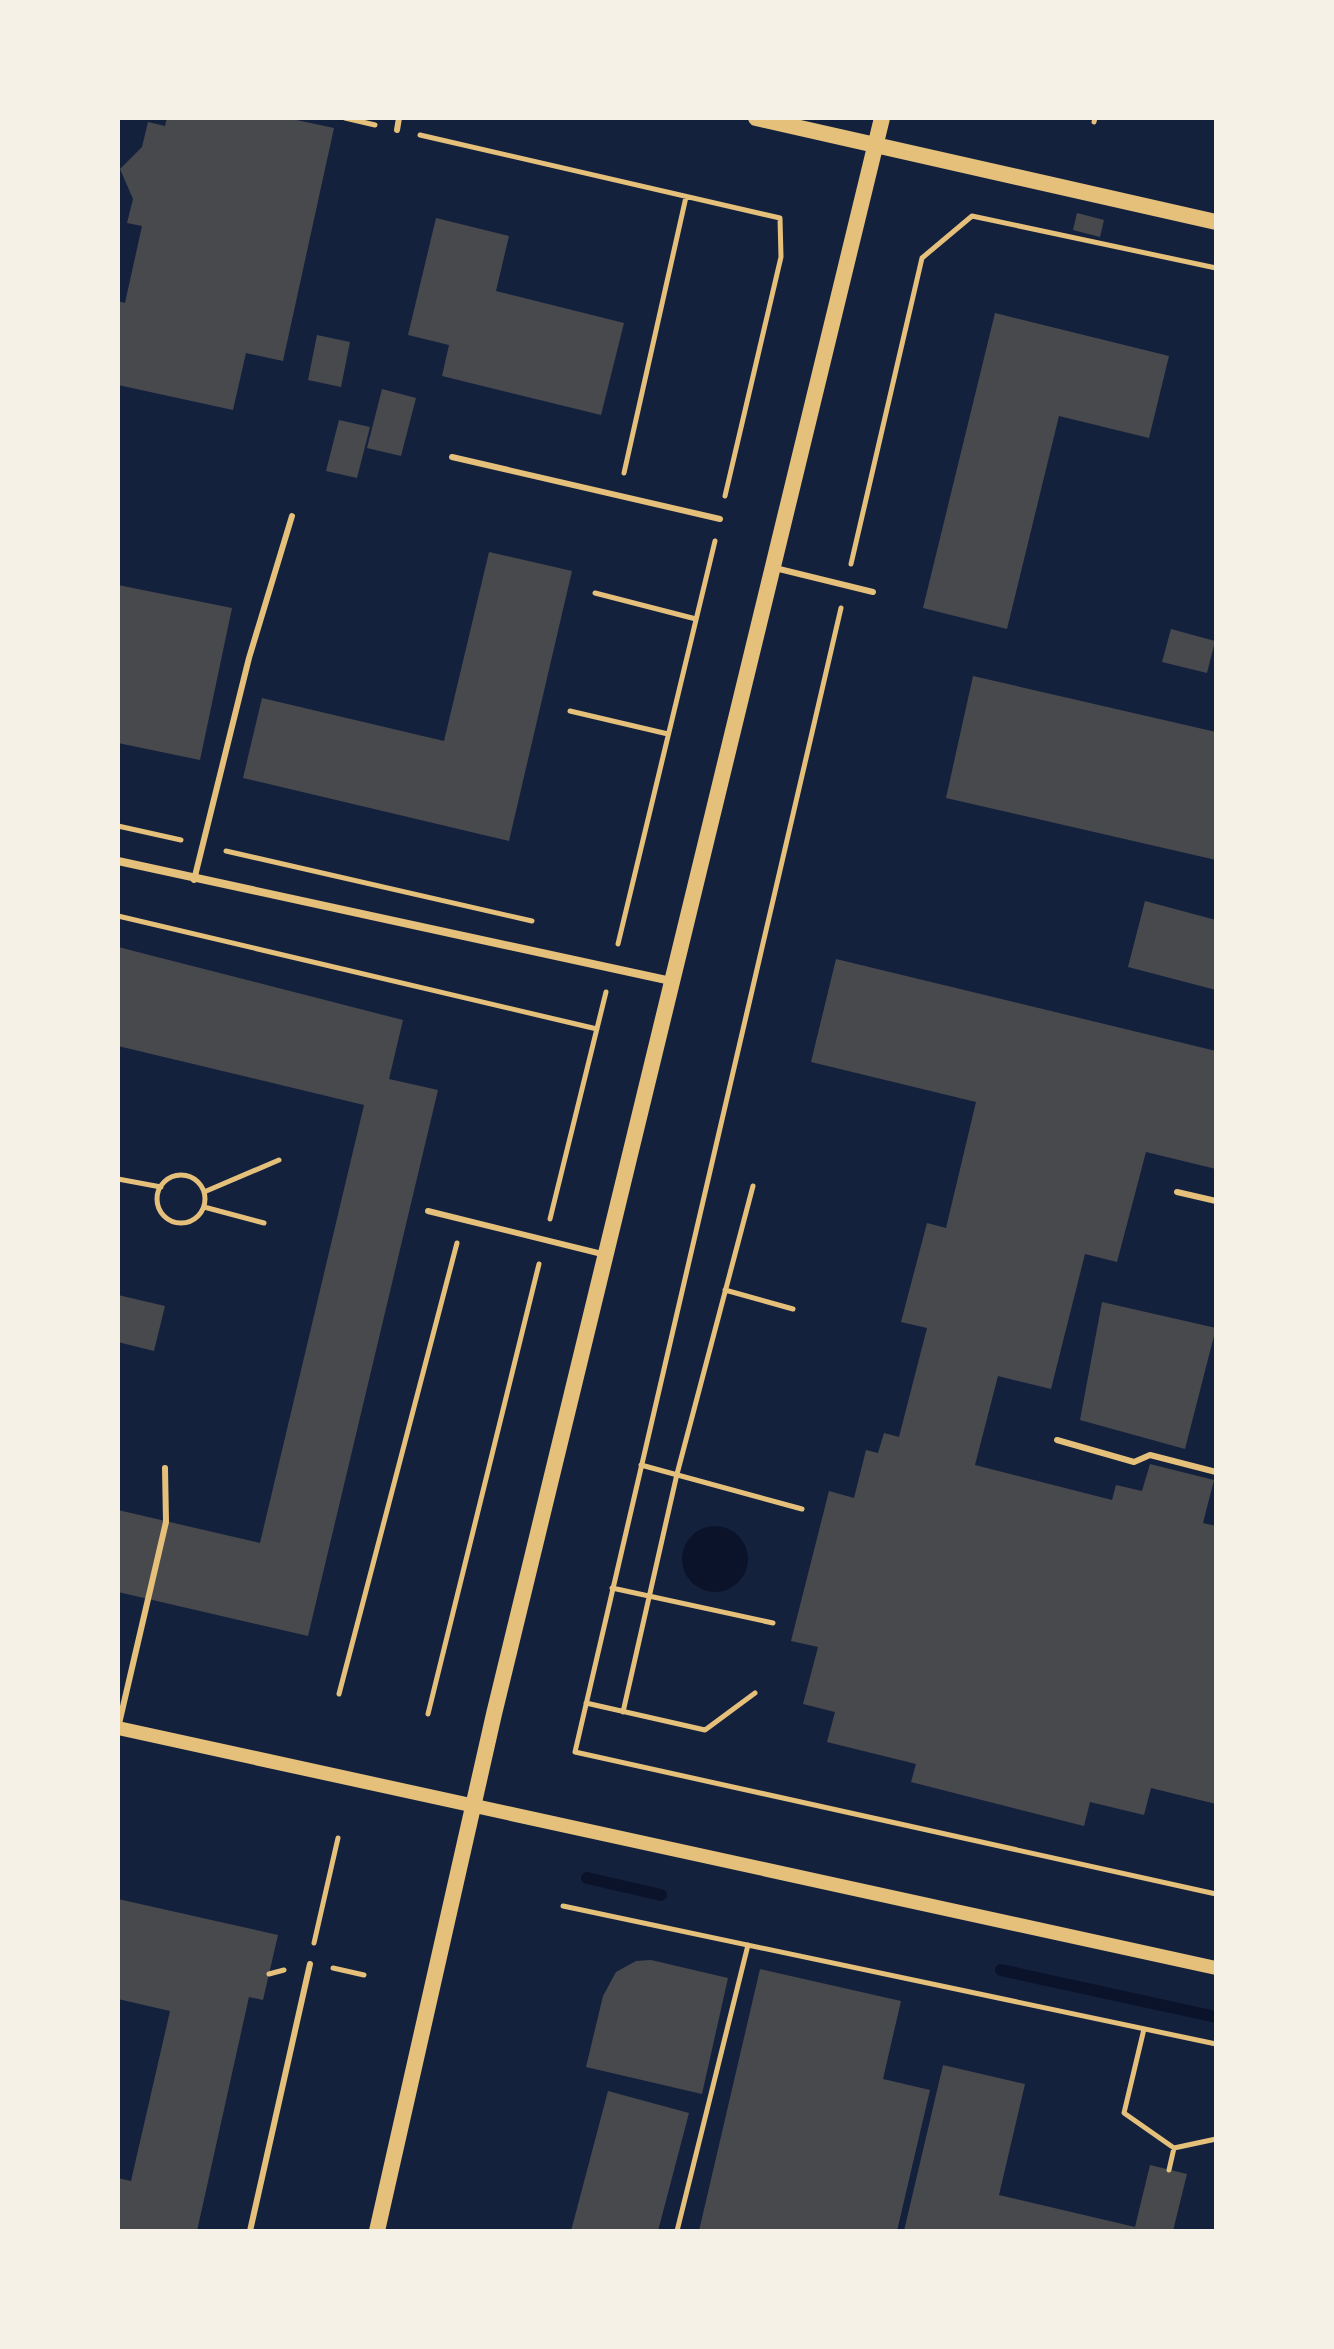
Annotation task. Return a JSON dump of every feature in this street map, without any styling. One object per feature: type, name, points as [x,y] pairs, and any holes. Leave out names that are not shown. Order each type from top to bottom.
[{"type":"main road","points":[[756,118],[1216,222]]},
{"type":"main road","points":[[377,2231],[472,1806],[882,118]]},
{"type":"street","points":[[118,861],[194,880],[671,981]]},
{"type":"street","points":[[118,1728],[1216,1968]]},
{"type":"lane","points":[[397,130],[399,118]]},
{"type":"lane","points":[[452,457],[720,519]]},
{"type":"lane","points":[[194,880],[249,658],[292,516]]},
{"type":"lane","points":[[772,567],[873,592]]},
{"type":"lane","points":[[1177,1192],[1216,1201]]},
{"type":"lane","points":[[428,1211],[606,1255]]},
{"type":"lane","points":[[1057,1440],[1134,1462],[1150,1455],[1216,1472]]},
{"type":"lane","points":[[118,1728],[166,1522],[165,1468]]},
{"type":"lane","points":[[250,2231],[310,1964]]},
{"type":"path","points":[[345,118],[780,218],[781,257],[720,519],[428,1714]]},
{"type":"path","points":[[619,495],[686,197]]},
{"type":"path","points":[[1216,268],[972,216],[922,258],[575,1752],[1216,1894]]},
{"type":"path","points":[[595,593],[696,619]]},
{"type":"path","points":[[570,711],[668,734]]},
{"type":"path","points":[[118,826],[543,924]]},
{"type":"path","points":[[118,916],[597,1029]]},
{"type":"path","points":[[603,938],[619,941]]},
{"type":"path","points":[[204,1192],[279,1160]]},
{"type":"path","points":[[118,1179],[161,1187],[180,1175],[195,1180],[204,1192],[204,1207],[193,1219],[170,1220],[159,1209],[161,1187]]},
{"type":"path","points":[[623,1712],[677,1474],[753,1186]]},
{"type":"path","points":[[204,1207],[264,1223]]},
{"type":"path","points":[[339,1694],[464,1219]]},
{"type":"path","points":[[725,1290],[793,1309]]},
{"type":"path","points":[[641,1465],[802,1509]]},
{"type":"path","points":[[612,1588],[773,1623]]},
{"type":"path","points":[[586,1703],[705,1730],[755,1693]]},
{"type":"path","points":[[310,1964],[338,1838]]},
{"type":"path","points":[[563,1906],[1216,2044]]},
{"type":"path","points":[[677,2231],[748,1945]]},
{"type":"path","points":[[1144,2029],[1124,2113],[1174,2148],[1216,2139]]},
{"type":"path","points":[[1169,2170],[1174,2148]]},
{"type":"water","points":[[721,1526],[739,1535],[746,1546],[746,1572],[739,1583],[728,1590],[709,1592],[691,1583],[684,1572],[682,1553],[691,1535],[702,1528]]},
{"type":"building","points":[[167,118],[287,118],[334,128],[283,361],[246,353],[233,410],[118,385],[118,301],[125,303],[142,226],[127,223],[133,199],[120,169],[142,147],[148,122],[165,126]]},
{"type":"building","points":[[1077,213],[1104,220],[1100,237],[1073,230]]},
{"type":"building","points":[[436,218],[509,236],[496,291],[624,323],[601,415],[442,376],[449,345],[408,335]]},
{"type":"building","points":[[995,313],[1169,356],[1149,438],[1059,416],[1007,629],[923,608]]},
{"type":"building","points":[[317,335],[350,342],[341,387],[308,380]]},
{"type":"building","points":[[382,389],[416,398],[401,456],[367,448]]},
{"type":"building","points":[[339,420],[370,427],[357,478],[326,471]]},
{"type":"building","points":[[489,552],[572,571],[509,841],[243,778],[262,698],[444,741]]},
{"type":"building","points":[[118,585],[232,608],[200,760],[118,743]]},
{"type":"building","points":[[1171,629],[1215,641],[1207,673],[1162,662]]},
{"type":"building","points":[[973,676],[1216,732],[1216,860],[946,798]]},
{"type":"building","points":[[1145,901],[1216,920],[1216,990],[1128,967]]},
{"type":"building","points":[[118,947],[403,1020],[389,1079],[438,1090],[308,1636],[118,1592],[118,1510],[260,1543],[364,1105],[118,1046]]},
{"type":"building","points":[[836,959],[1216,1051],[1216,1169],[1146,1152],[1117,1262],[1085,1254],[1051,1389],[998,1376],[975,1465],[1112,1500],[1116,1485],[1142,1491],[1150,1464],[1214,1480],[1203,1523],[1216,1526],[1216,1804],[1151,1788],[1144,1815],[1090,1802],[1084,1826],[911,1782],[916,1764],[827,1742],[835,1712],[803,1704],[818,1647],[791,1641],[829,1491],[854,1498],[866,1450],[878,1453],[884,1433],[899,1437],[927,1328],[901,1322],[927,1223],[946,1228],[976,1102],[811,1062]]},
{"type":"building","points":[[118,1295],[165,1306],[154,1351],[118,1342]]},
{"type":"building","points":[[1102,1302],[1216,1328],[1185,1449],[1080,1420]]},
{"type":"building","points":[[118,1899],[278,1935],[263,2000],[249,1997],[197,2231],[118,2231],[118,2178],[131,2181],[170,2011],[118,1999]]},
{"type":"building","points":[[651,1960],[728,1978],[702,2094],[586,2067],[603,1996],[616,1972],[636,1961]]},
{"type":"building","points":[[760,1969],[901,2001],[883,2079],[930,2090],[897,2231],[699,2231]]},
{"type":"building","points":[[943,2065],[1025,2084],[999,2195],[1135,2227],[1150,2165],[1187,2174],[1173,2231],[904,2231]]},
{"type":"building","points":[[608,2091],[689,2113],[658,2231],[571,2231]]},
{"type":"waterway","points":[[587,1878],[661,1895]]},
{"type":"waterway","points":[[1001,1970],[1216,2017]]}]
